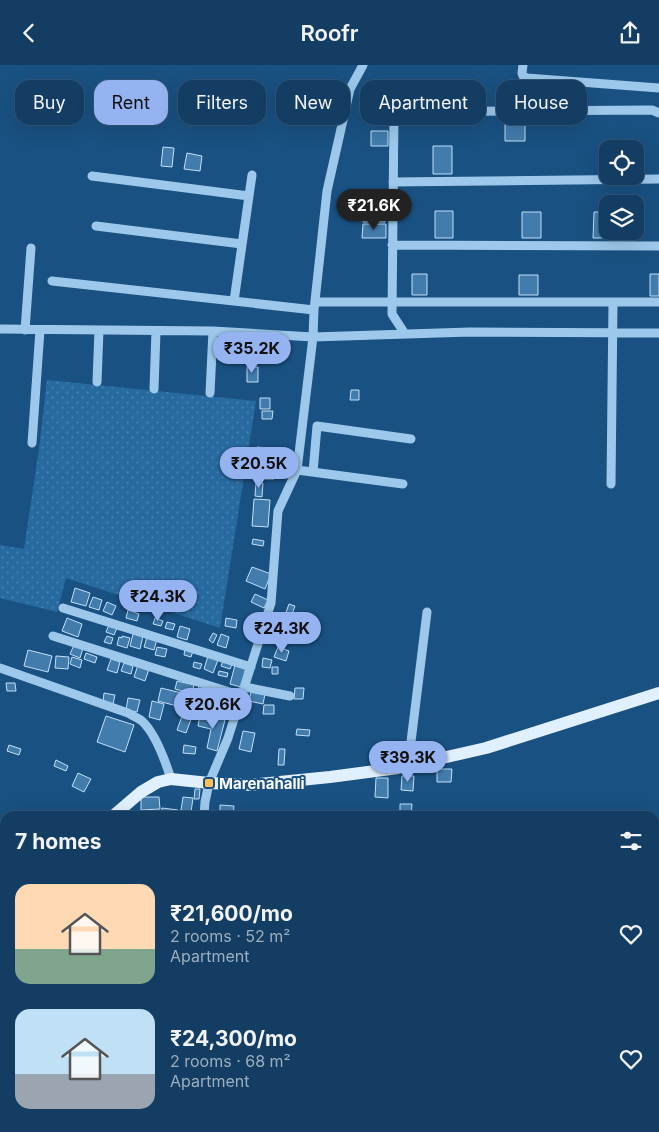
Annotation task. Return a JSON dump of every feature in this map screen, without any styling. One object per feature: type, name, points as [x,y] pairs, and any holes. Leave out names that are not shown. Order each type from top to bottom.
[{"type":"main road","points":[[119,811],[141,792],[158,782],[171,779],[250,785],[330,777],[408,766],[486,748],[659,693]]},
{"type":"street","points":[[204,811],[210,783],[228,738],[271,603],[278,511],[297,470],[313,337],[314,306],[327,191],[350,89],[363,65]]},
{"type":"street","points":[[523,65],[522,73],[527,78],[659,88]]},
{"type":"street","points":[[405,334],[392,314],[394,112],[652,110],[659,113]]},
{"type":"street","points":[[234,301],[252,175]]},
{"type":"street","points":[[92,176],[249,196]]},
{"type":"street","points":[[393,182],[659,179]]},
{"type":"street","points":[[96,226],[242,244]]},
{"type":"street","points":[[392,245],[659,246]]},
{"type":"street","points":[[25,329],[31,248]]},
{"type":"street","points":[[52,281],[234,301],[314,306],[392,302],[659,302]]},
{"type":"street","points":[[611,484],[613,302]]},
{"type":"street","points":[[0,329],[213,331],[313,337],[470,332],[659,333]]},
{"type":"street","points":[[32,443],[40,330]]},
{"type":"street","points":[[97,382],[99,330]]},
{"type":"street","points":[[154,389],[156,331]]},
{"type":"street","points":[[210,393],[213,331]]},
{"type":"street","points":[[313,473],[317,426],[411,439]]},
{"type":"street","points":[[297,470],[403,484]]},
{"type":"street","points":[[63,608],[251,667]]},
{"type":"street","points":[[408,766],[427,612]]},
{"type":"street","points":[[53,636],[243,691],[290,696]]},
{"type":"street","points":[[0,668],[128,713],[140,720],[148,728],[156,741],[171,779]]},
{"type":"shaded area","points":[[47,380],[256,401],[220,628],[66,578],[57,612],[0,598],[0,545],[24,549]]},
{"type":"building","points":[[505,125],[525,125],[525,141],[505,141]]},
{"type":"building","points":[[371,131],[388,131],[388,146],[371,146]]},
{"type":"building","points":[[433,146],[452,146],[452,174],[433,174]]},
{"type":"building","points":[[163,147],[174,148],[172,167],[161,166]]},
{"type":"building","points":[[187,153],[202,156],[200,171],[184,169]]},
{"type":"building","points":[[363,209],[385,209],[385,222],[363,222]]},
{"type":"building","points":[[435,211],[453,211],[453,238],[435,238]]},
{"type":"building","points":[[522,212],[541,212],[541,238],[522,238]]},
{"type":"building","points":[[594,212],[599,212],[599,238],[593,238]]},
{"type":"building","points":[[363,224],[386,224],[386,238],[362,238]]},
{"type":"building","points":[[412,274],[427,274],[427,295],[412,295]]},
{"type":"building","points":[[650,274],[659,274],[659,296],[650,296]]},
{"type":"building","points":[[519,275],[538,275],[538,295],[519,295]]},
{"type":"building","points":[[247,367],[258,367],[258,382],[247,382]]},
{"type":"building","points":[[351,390],[359,390],[359,400],[350,400]]},
{"type":"building","points":[[260,398],[270,398],[270,409],[260,409]]},
{"type":"building","points":[[262,411],[273,411],[272,419],[262,419]]},
{"type":"building","points":[[257,447],[270,448],[270,455],[256,454]]},
{"type":"building","points":[[256,456],[264,456],[264,464],[256,463]]},
{"type":"building","points":[[266,457],[272,458],[272,464],[266,463]]},
{"type":"building","points":[[262,466],[274,466],[274,479],[262,479]]},
{"type":"building","points":[[256,482],[263,483],[262,497],[255,496]]},
{"type":"building","points":[[254,499],[270,500],[268,527],[252,526]]},
{"type":"building","points":[[253,539],[264,541],[263,546],[252,544]]},
{"type":"building","points":[[252,567],[271,574],[265,589],[246,581]]},
{"type":"building","points":[[75,588],[90,593],[86,606],[71,602]]},
{"type":"building","points":[[255,594],[268,600],[264,608],[251,602]]},
{"type":"building","points":[[93,597],[102,600],[99,610],[89,607]]},
{"type":"building","points":[[107,602],[116,606],[112,615],[103,611]]},
{"type":"building","points":[[289,604],[295,606],[291,617],[285,615]]},
{"type":"building","points":[[128,610],[139,614],[137,621],[126,618]]},
{"type":"building","points":[[67,618],[82,624],[78,637],[62,631]]},
{"type":"building","points":[[155,618],[163,621],[161,626],[153,624]]},
{"type":"building","points":[[226,618],[237,620],[236,628],[225,626]]},
{"type":"building","points":[[256,621],[264,623],[261,634],[253,632]]},
{"type":"building","points":[[167,622],[175,624],[173,630],[165,628]]},
{"type":"building","points":[[109,625],[117,628],[114,635],[106,632]]},
{"type":"building","points":[[180,626],[190,629],[187,640],[177,637]]},
{"type":"building","points":[[279,631],[287,633],[284,644],[276,642]]},
{"type":"building","points":[[213,633],[217,635],[213,643],[209,640]]},
{"type":"building","points":[[133,634],[143,636],[140,649],[130,646]]},
{"type":"building","points":[[221,634],[229,637],[226,648],[217,645]]},
{"type":"building","points":[[107,636],[113,638],[111,644],[104,642]]},
{"type":"building","points":[[122,636],[130,638],[127,648],[117,645],[119,637],[122,638]]},
{"type":"building","points":[[147,637],[157,639],[154,650],[144,647]]},
{"type":"building","points":[[74,645],[83,648],[80,658],[70,654]]},
{"type":"building","points":[[157,647],[167,649],[165,657],[155,655]]},
{"type":"building","points":[[278,647],[289,651],[286,661],[274,657]]},
{"type":"building","points":[[185,649],[193,651],[191,657],[184,655]]},
{"type":"building","points":[[28,650],[52,656],[48,672],[24,666]]},
{"type":"building","points":[[86,653],[97,657],[95,663],[84,659]]},
{"type":"building","points":[[56,656],[69,657],[68,669],[55,668]]},
{"type":"building","points":[[208,656],[218,660],[213,673],[204,669]]},
{"type":"building","points":[[72,657],[82,660],[80,668],[70,664]]},
{"type":"building","points":[[263,658],[272,660],[270,668],[262,667]]},
{"type":"building","points":[[111,659],[120,662],[117,673],[107,670]]},
{"type":"building","points":[[223,661],[232,664],[230,669],[221,666]]},
{"type":"building","points":[[194,662],[202,664],[200,669],[193,667]]},
{"type":"building","points":[[124,663],[133,666],[131,674],[121,671]]},
{"type":"building","points":[[138,665],[149,669],[145,681],[134,677]]},
{"type":"building","points":[[235,665],[246,668],[241,687],[230,684]]},
{"type":"building","points":[[272,667],[278,667],[278,674],[272,674]]},
{"type":"building","points":[[219,671],[228,673],[227,677],[218,675]]},
{"type":"building","points":[[177,681],[194,685],[192,694],[175,689]]},
{"type":"building","points":[[6,683],[15,683],[16,691],[7,691]]},
{"type":"building","points":[[199,686],[211,688],[210,697],[198,695]]},
{"type":"building","points":[[161,688],[190,695],[187,704],[178,701],[177,706],[158,701]]},
{"type":"building","points":[[295,688],[304,688],[303,699],[294,699]]},
{"type":"building","points":[[251,692],[265,694],[263,704],[249,701]]},
{"type":"building","points":[[104,693],[115,695],[113,704],[103,702]]},
{"type":"building","points":[[128,698],[140,700],[137,712],[126,710]]},
{"type":"building","points":[[199,698],[208,700],[206,712],[196,710]]},
{"type":"building","points":[[152,701],[164,704],[160,720],[149,717]]},
{"type":"building","points":[[264,705],[274,705],[274,714],[263,714]]},
{"type":"building","points":[[185,708],[194,711],[186,733],[177,730]]},
{"type":"building","points":[[200,714],[225,720],[217,751],[207,748],[211,729],[198,726]]},
{"type":"building","points":[[106,716],[134,725],[125,752],[97,742]]},
{"type":"building","points":[[297,729],[310,730],[309,736],[296,735]]},
{"type":"building","points":[[243,731],[255,733],[251,752],[239,749]]},
{"type":"building","points":[[9,745],[21,749],[19,755],[7,751]]},
{"type":"building","points":[[184,745],[196,747],[195,754],[183,753]]},
{"type":"building","points":[[279,749],[285,749],[284,765],[278,765]]},
{"type":"building","points":[[56,760],[68,766],[66,771],[54,766]]},
{"type":"building","points":[[437,769],[452,769],[451,782],[437,782]]},
{"type":"building","points":[[78,773],[91,779],[84,792],[72,786]]},
{"type":"building","points":[[402,776],[414,776],[413,791],[401,790]]},
{"type":"building","points":[[376,778],[388,778],[388,798],[375,797]]},
{"type":"building","points":[[195,789],[200,789],[199,799],[194,799]]},
{"type":"building","points":[[141,797],[159,797],[160,809],[141,810]]},
{"type":"building","points":[[183,797],[193,798],[191,811],[181,810]]},
{"type":"building","points":[[400,804],[412,804],[411,811],[400,811]]},
{"type":"building","points":[[220,805],[234,806],[234,811],[220,811]]},
{"type":"building","points":[[162,808],[178,810],[178,811],[162,811]]},
{"type":"place","name":"Marenahalli","points":[[209,783]]}]
